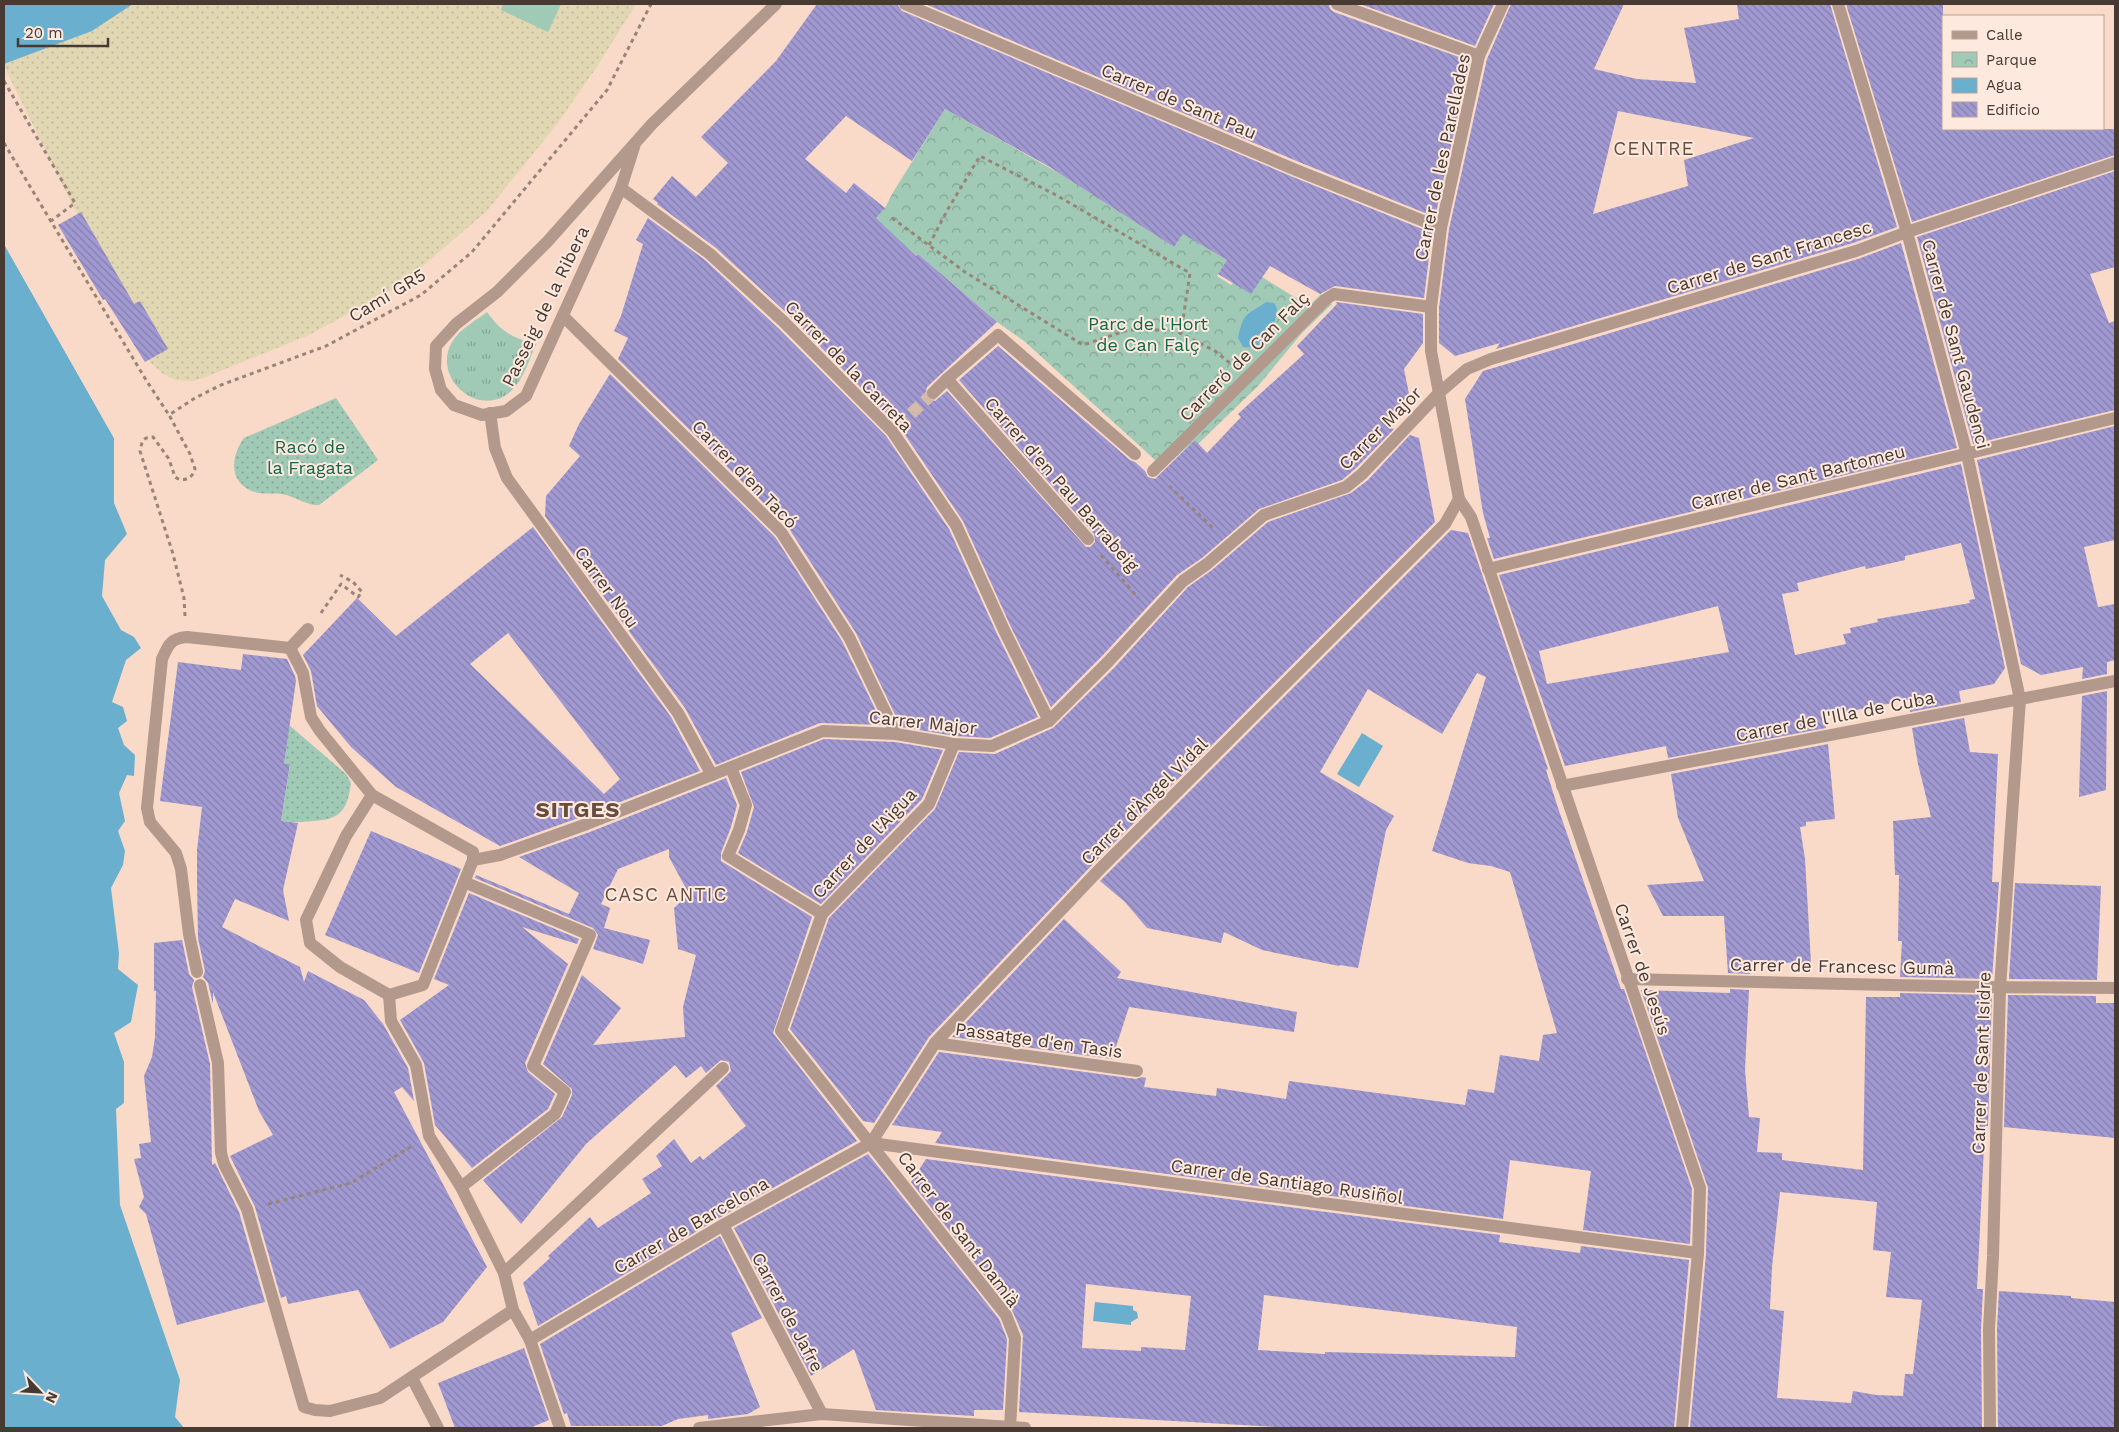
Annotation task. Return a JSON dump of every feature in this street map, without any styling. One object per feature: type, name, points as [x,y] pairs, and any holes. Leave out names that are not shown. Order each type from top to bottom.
[{"type":"street","name":"Passeig de la Ribera","points":[[635,144],[621,188],[526,396],[506,411],[482,415],[454,404],[441,390],[435,370],[436,346],[456,324],[497,292],[548,241],[652,124],[776,4]]},
{"type":"street","name":"Carrer de Sant Pau","points":[[905,4],[1296,170],[1441,228]]},
{"type":"street","points":[[1337,4],[1479,56]]},
{"type":"street","name":"Carrer de les Parellades","points":[[1459,499],[1431,351],[1431,308],[1441,228],[1479,56],[1502,4]]},
{"type":"street","name":"Carrer de Sant Gaudenci","points":[[1838,4],[1907,232],[1967,454],[2020,699]]},
{"type":"street","name":"Carrer de Sant Francesc","points":[[1440,392],[1467,369],[1491,359],[1846,254],[2115,163]]},
{"type":"street","name":"Carrer de la Carreta","points":[[621,188],[710,254],[895,429],[956,525],[1004,630],[1049,721]]},
{"type":"street","name":"Carreró de Can Falç","points":[[1153,471],[1334,294],[1431,308]]},
{"type":"street","name":"Carrer d'en Tacó","points":[[563,316],[781,532],[849,637],[896,734]]},
{"type":"street","points":[[933,393],[998,334],[1135,454]]},
{"type":"street","name":"Carrer d'en Pau Barrabeig","points":[[947,379],[1088,539]]},
{"type":"street","name":"Carrer Major","points":[[473,860],[500,855],[731,768],[823,731],[896,734],[954,744],[992,746],[1049,721],[1108,662],[1183,581],[1207,564],[1264,515],[1346,487],[1362,474],[1440,392]]},
{"type":"street","name":"Carrer Nou","points":[[490,414],[495,448],[507,478],[678,713],[712,774]]},
{"type":"street","name":"Carrer de Sant Bartomeu","points":[[1488,569],[2115,418]]},
{"type":"street","name":"Carrer de Jesús","points":[[1459,499],[1471,517],[1700,1188],[1698,1253],[1682,1428]]},
{"type":"street","name":"Carrer d'Àngel Vidal","points":[[871,1143],[936,1043],[1097,872],[1445,524],[1459,499]]},
{"type":"street","points":[[290,648],[308,629]]},
{"type":"street","points":[[198,972],[189,934],[181,869],[176,853],[150,822],[147,808],[162,659],[169,643],[176,637],[290,648]]},
{"type":"street","points":[[290,648],[303,673],[311,717],[320,731],[372,795],[473,852],[473,860],[423,985],[389,995],[340,967],[310,942],[306,920],[346,836],[372,795]]},
{"type":"street","name":"Carrer de l'Illa de Cuba","points":[[1562,786],[2115,681]]},
{"type":"street","name":"Carrer de Sant Isidre","points":[[1990,1428],[1989,1329],[1993,1256],[2000,988],[2020,699]]},
{"type":"street","name":"Carrer de l'Aigua","points":[[871,1143],[781,1031],[822,914],[929,804],[954,744]]},
{"type":"street","points":[[731,768],[746,805],[739,830],[728,856],[822,914]]},
{"type":"street","points":[[462,1187],[555,1114],[565,1092],[533,1066],[590,935],[464,882]]},
{"type":"street","name":"Carrer de Francesc Gumà","points":[[1628,979],[2000,988],[2115,988]]},
{"type":"street","points":[[200,985],[218,1063],[222,1157],[247,1209],[304,1407],[330,1412],[380,1398],[513,1310]]},
{"type":"street","points":[[389,995],[391,1021],[416,1065],[430,1136],[462,1187],[504,1273],[513,1310],[530,1340],[560,1428]]},
{"type":"street","name":"Passatge d'en Tasis","points":[[936,1043],[1137,1071]]},
{"type":"street","points":[[504,1273],[723,1068]]},
{"type":"street","name":"Carrer de Barcelona","points":[[530,1340],[723,1225],[871,1143]]},
{"type":"street","name":"Carrer de Santiago Rusiñol","points":[[871,1143],[1698,1253]]},
{"type":"street","name":"Carrer de Sant Damià","points":[[871,1143],[1006,1315],[1015,1338],[1010,1428]]},
{"type":"street","name":"Carrer de Jafre","points":[[723,1225],[822,1414]]},
{"type":"street","points":[[412,1378],[438,1428]]},
{"type":"street","points":[[699,1428],[822,1414],[1025,1428]]},
{"type":"path","name":"Camí GR5","points":[[168,415],[221,385],[326,346],[421,295],[472,252],[607,90],[651,4]]},
{"type":"path","points":[[4,80],[75,203],[51,221]]},
{"type":"path","points":[[4,143],[190,454],[195,469],[192,476],[185,480],[178,479],[159,442],[153,437],[146,437],[142,442],[140,451],[184,598],[187,637]]},
{"type":"path","points":[[929,245],[980,156],[1056,195],[1190,273],[1181,333]]},
{"type":"path","points":[[892,218],[965,272],[1083,345],[1128,330],[1174,330],[1215,350],[1247,377]]},
{"type":"path","points":[[1153,471],[1210,524]]},
{"type":"path","name":"Carrer d'en Pau Barrabeig","points":[[1088,539],[1152,613]]},
{"type":"path","points":[[308,629],[332,600],[341,584],[358,597],[362,592],[353,582],[340,575]]},
{"type":"path","points":[[247,1209],[351,1183],[430,1136]]},
{"type":"green space","points":[[503,4],[561,4],[548,32],[501,10]]},
{"type":"green space","name":"Parc de l'Hort de Can Falç","points":[[945,109],[1064,176],[1174,247],[1192,220],[1210,231],[1200,244],[1227,260],[1217,276],[1231,285],[1262,277],[1309,306],[1321,294],[1332,304],[1302,333],[1258,386],[1198,444],[1195,440],[1164,468],[1024,341],[997,322],[918,254],[916,256],[875,219],[885,208]]},
{"type":"green space","points":[[487,312],[497,325],[508,333],[536,344],[525,370],[515,387],[498,399],[485,401],[472,398],[453,381],[448,369],[447,356],[452,342],[459,334]]},
{"type":"green space","name":"Racó de la Fragata","points":[[336,398],[378,460],[319,505],[310,504],[282,494],[258,493],[241,484],[234,471],[234,463],[239,446],[244,438]]},
{"type":"green space","points":[[289,725],[346,774],[351,783],[345,807],[341,812],[330,818],[313,821],[281,821],[290,765],[284,764]]},
{"type":"sand","points":[[133,4],[636,4],[598,65],[557,124],[486,212],[399,286],[309,335],[193,381],[176,380],[163,374],[150,362],[4,66],[4,64],[92,31]]},
{"type":"water","points":[[4,4],[133,4],[92,31],[4,64]]},
{"type":"water","points":[[4,244],[114,438],[114,503],[127,534],[105,560],[102,596],[121,630],[134,637],[141,648],[126,660],[112,702],[123,707],[127,721],[118,728],[124,745],[135,755],[134,776],[127,775],[119,793],[125,821],[118,831],[125,851],[123,865],[111,888],[119,953],[118,969],[138,985],[131,1022],[114,1033],[124,1062],[124,1103],[116,1109],[120,1205],[180,1380],[175,1417],[184,1428],[4,1428]]},
{"type":"water","points":[[1266,302],[1274,303],[1277,308],[1272,329],[1264,341],[1258,345],[1243,347],[1238,338],[1244,318]]},
{"type":"water","points":[[1362,733],[1383,746],[1359,787],[1337,774]]},
{"type":"water","points":[[1095,1302],[1133,1306],[1133,1310],[1137,1312],[1138,1318],[1131,1322],[1131,1325],[1093,1321]]},
{"type":"pier","points":[[4,242],[116,436],[114,438],[4,244]]},
{"type":"building","points":[[817,4],[897,4],[902,11],[1293,177],[1432,233],[1424,298],[1335,286],[1320,294],[1270,266],[1251,294],[1218,274],[1227,260],[1183,234],[1174,247],[1048,166],[945,109],[912,161],[846,116],[805,159],[846,193],[854,183],[885,208],[876,218],[916,256],[918,254],[997,322],[927,387],[925,396],[935,401],[947,391],[1086,547],[1090,547],[1095,542],[1094,534],[959,380],[998,346],[1130,460],[1135,462],[1145,471],[1148,477],[1155,479],[1195,440],[1207,453],[1241,417],[1238,414],[1304,354],[1297,346],[1337,304],[1336,302],[1423,314],[1423,343],[1404,369],[1411,404],[1391,428],[1394,429],[1342,480],[1259,509],[1202,558],[1177,575],[1102,656],[1051,707],[1011,627],[963,521],[899,426],[790,316],[716,248],[653,199],[672,176],[696,197],[728,163],[701,137],[776,61]]},
{"type":"building","points":[[925,4],[1329,4],[1330,9],[1334,12],[1470,61],[1435,217],[1299,162]]},
{"type":"building","points":[[1360,4],[1494,4],[1475,46]]},
{"type":"building","points":[[1511,4],[1624,4],[1594,69],[1637,79],[1696,83],[1684,28],[1739,19],[1737,4],[1830,4],[1897,227],[1853,243],[1496,349],[1500,343],[1455,356],[1439,343],[1439,308],[1449,229],[1487,59]],"holes":[[[1618,111],[1754,138],[1684,160],[1688,186],[1593,214]]]},
{"type":"building","points":[[1846,4],[1943,4],[1942,130],[2115,129],[2115,155],[1912,222]]},
{"type":"building","points":[[2115,171],[2115,267],[2090,274],[2109,323],[2115,321],[2115,410],[1973,444],[1917,237]]},
{"type":"building","points":[[81,212],[134,304],[140,301],[168,349],[145,362],[105,299],[103,300],[58,225]]},
{"type":"building","points":[[648,218],[705,260],[778,328],[886,436],[949,529],[997,634],[1038,717],[990,738],[955,736],[901,727],[856,633],[788,527],[618,359],[628,338],[614,331],[621,316],[643,244],[636,240]]},
{"type":"building","points":[[1901,243],[1957,448],[1494,559],[1487,538],[1490,538],[1483,513],[1465,399],[1483,371],[1858,259]]},
{"type":"building","points":[[610,374],[775,537],[842,641],[883,725],[820,723],[716,765],[685,708],[545,516],[546,496],[580,456],[569,446],[579,424]]},
{"type":"building","points":[[2115,426],[2115,540],[2084,547],[2098,607],[2115,604],[2115,660],[2107,662],[2107,674],[2082,679],[2083,667],[2041,675],[2021,664],[1977,460]]},
{"type":"building","points":[[1410,435],[1419,438],[1435,522],[1091,866],[929,1037],[874,1123],[863,1121],[790,1029],[829,918],[935,809],[959,752],[995,754],[1053,728],[1114,668],[1188,587],[1212,570],[1268,522],[1351,493],[1368,480]]},
{"type":"building","points":[[1961,464],[2005,668],[1994,684],[1959,691],[1961,702],[1910,712],[1908,700],[1825,716],[1826,728],[1668,758],[1666,746],[1565,766],[1499,575]],"holes":[[[1961,543],[1975,599],[1969,600],[1970,603],[1877,619],[1878,622],[1850,628],[1851,633],[1843,634],[1846,644],[1795,655],[1782,594],[1799,591],[1797,583],[1865,566],[1866,569],[1905,560],[1905,556]],[[1718,606],[1729,652],[1547,684],[1539,651]]]},
{"type":"building","points":[[533,527],[671,717],[700,771],[500,846],[396,787],[351,747],[317,706],[311,671],[303,655],[357,598],[396,636]],"holes":[[[508,633],[620,779],[604,794],[470,664]]]},
{"type":"building","points":[[1451,530],[1468,533],[1548,769],[1546,770],[1558,808],[1621,989],[1624,989],[1692,1189],[1690,1244],[1583,1230],[1591,1171],[1510,1160],[1503,1219],[935,1143],[942,1132],[892,1125],[939,1052],[1136,1079],[1142,1077],[1146,1078],[1144,1087],[1216,1096],[1217,1088],[1286,1099],[1289,1081],[1465,1105],[1468,1089],[1494,1093],[1500,1055],[1539,1061],[1543,1035],[1557,1033],[1510,872],[1491,866],[1468,863],[1432,851],[1486,677],[1477,673],[1442,734],[1368,689],[1320,772],[1394,816],[1386,830],[1358,968],[1339,966],[1262,950],[1224,932],[1221,943],[1147,928],[1125,902],[1100,881]]},
{"type":"building","points":[[243,654],[287,659],[295,676],[296,681],[284,764],[290,764],[281,821],[298,823],[283,890],[289,921],[235,899],[222,927],[300,967],[304,982],[308,971],[364,1000],[383,1024],[408,1068],[414,1101],[402,1087],[394,1092],[487,1267],[443,1322],[390,1349],[358,1290],[288,1304],[286,1296],[281,1298],[255,1207],[230,1156],[273,1135],[259,1111],[213,992],[213,1004],[208,983],[203,977],[205,971],[198,938],[197,881],[197,850],[202,807],[160,801],[178,662],[241,670]]},
{"type":"building","points":[[2107,691],[2106,790],[2079,797],[2082,696]]},
{"type":"building","points":[[1964,718],[1970,752],[1998,754],[1992,882],[1999,882],[1992,979],[1900,977],[1902,941],[1898,941],[1899,875],[1895,875],[1893,821],[1931,817],[1918,764],[1912,728]]},
{"type":"building","points":[[824,739],[895,742],[943,750],[922,799],[821,904],[738,853],[747,832],[754,807],[741,772]]},
{"type":"building","points":[[1828,744],[1835,819],[1806,822],[1806,826],[1800,827],[1805,859],[1811,963],[1750,962],[1750,974],[1728,973],[1724,916],[1663,916],[1647,885],[1704,881],[1678,818],[1671,774]]},
{"type":"building","points":[[726,778],[737,805],[721,853],[721,861],[812,917],[773,1033],[857,1141],[719,1218],[538,1326],[523,1283],[550,1258],[548,1256],[590,1217],[598,1228],[651,1193],[642,1179],[662,1166],[656,1156],[674,1139],[691,1163],[700,1156],[703,1160],[746,1126],[716,1086],[731,1071],[729,1062],[721,1060],[706,1073],[701,1066],[686,1078],[675,1065],[586,1144],[521,1224],[483,1180],[562,1117],[572,1095],[572,1089],[543,1064],[582,975],[621,1008],[593,1045],[685,1037],[683,1007],[696,955],[678,949],[674,908],[689,894],[669,857],[669,849],[618,869],[601,904],[610,908],[604,928],[650,940],[643,964],[593,949],[598,935],[593,928],[475,878],[476,875],[569,914],[579,893],[519,857],[590,832]]},
{"type":"building","points":[[371,831],[461,869],[419,973],[325,935]]},
{"type":"building","points":[[2015,883],[2101,886],[2097,980],[2009,979]]},
{"type":"building","points":[[469,893],[579,939],[577,944],[522,927],[568,964],[525,1063],[528,1072],[555,1094],[548,1109],[472,1168],[435,1125],[424,1063],[400,1020],[449,985],[434,979]]},
{"type":"building","points":[[1064,919],[1121,972],[1117,978],[1297,1012],[1294,1032],[1129,1007],[1112,1059],[952,1037]]},
{"type":"building","points":[[182,940],[189,974],[194,980],[192,987],[210,1064],[212,1165],[215,1163],[239,1212],[265,1302],[177,1325],[146,1214],[139,1207],[144,1197],[134,1159],[141,1158],[139,1144],[151,1142],[144,1076],[152,1057],[155,1037],[154,943]]},
{"type":"building","points":[[1730,989],[1749,990],[1745,1070],[1749,1117],[1760,1118],[1757,1152],[1782,1153],[1782,1160],[1863,1170],[1866,997],[1900,997],[1900,993],[1992,995],[1988,1126],[1985,1126],[1977,1289],[1983,1289],[1981,1329],[1982,1428],[1690,1428],[1706,1254],[1708,1188],[1641,990],[1730,993]],"holes":[[[1780,1192],[1877,1202],[1873,1250],[1891,1252],[1886,1297],[1922,1300],[1913,1374],[1905,1374],[1903,1396],[1876,1395],[1853,1391],[1851,1403],[1777,1398],[1784,1311],[1770,1309],[1772,1267]]]},
{"type":"building","points":[[2008,995],[2096,996],[2096,1003],[2115,1003],[2115,1138],[2004,1127]]},
{"type":"building","points":[[868,1154],[999,1319],[1007,1339],[1003,1410],[974,1410],[974,1416],[876,1410],[854,1349],[811,1376],[734,1228]]},
{"type":"building","points":[[926,1159],[1500,1235],[1499,1242],[1580,1253],[1581,1246],[1689,1260],[1674,1428],[1292,1428],[1019,1412],[1023,1335],[1012,1310],[911,1182]],"holes":[[[1086,1284],[1191,1296],[1185,1350],[1141,1347],[1141,1351],[1082,1348]],[[1264,1295],[1517,1327],[1515,1357],[1325,1352],[1325,1354],[1258,1350]]]},
{"type":"building","points":[[720,1236],[762,1318],[731,1333],[760,1407],[748,1414],[708,1419],[708,1415],[678,1419],[662,1426],[571,1426],[567,1413],[564,1414],[540,1344]]},
{"type":"building","points":[[1999,1291],[2071,1296],[2071,1298],[2115,1302],[2115,1428],[1998,1428],[1997,1329]]},
{"type":"building","points":[[524,1348],[549,1420],[530,1428],[455,1428],[438,1383]]},
{"type":"tunnel","points":[[898,426],[933,393]]},
{"type":"district","name":"CENTRE","points":[[1654,148]]},
{"type":"district","name":"SITGES","points":[[578,809]]},
{"type":"district","name":"CASC ANTIC","points":[[666,894]]}]
